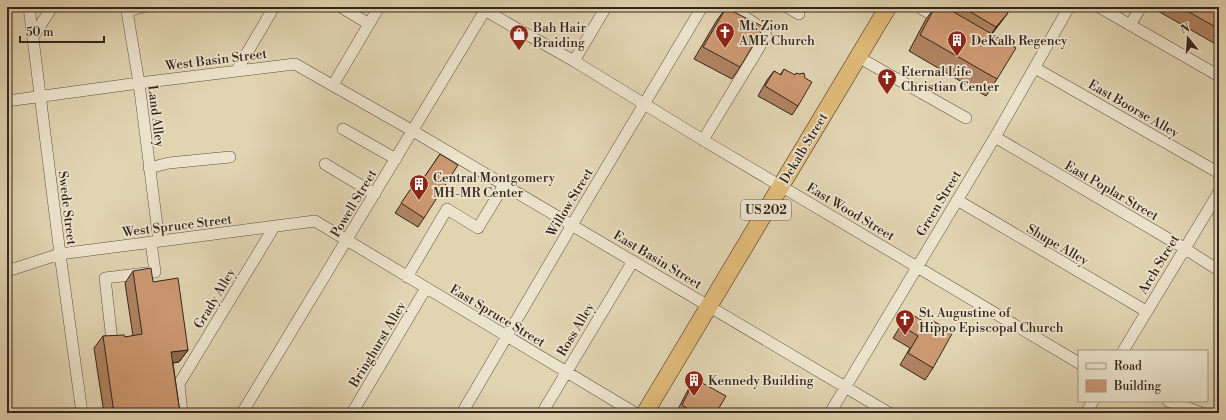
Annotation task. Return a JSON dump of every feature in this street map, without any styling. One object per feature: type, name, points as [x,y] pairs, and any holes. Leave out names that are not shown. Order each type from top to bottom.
[{"type":"highway","name":"Dekalb Street","points":[[645,413],[888,7]]},
{"type":"street","name":"Swede Street","points":[[28,7],[82,413]]},
{"type":"street","points":[[33,37],[52,7]]},
{"type":"street","name":"Land Alley","points":[[112,341],[104,278],[155,272],[155,242],[150,168],[139,83],[127,11],[143,7]]},
{"type":"street","points":[[237,70],[274,7]]},
{"type":"street","points":[[341,7],[369,24]]},
{"type":"street","points":[[333,85],[379,7]]},
{"type":"street","points":[[574,61],[606,7]]},
{"type":"street","name":"Willow Street","points":[[462,413],[702,7]]},
{"type":"street","points":[[703,140],[766,36],[764,30],[730,7]]},
{"type":"street","points":[[787,7],[798,14]]},
{"type":"street","name":"Green Street","points":[[830,413],[1035,68],[1069,7]]},
{"type":"street","points":[[1099,7],[1117,11],[1130,25],[1219,76]]},
{"type":"street","points":[[1130,25],[1141,7]]},
{"type":"street","name":"East Wood Street","points":[[483,8],[1078,362]]},
{"type":"street","name":"Powell Street","points":[[242,413],[396,159],[483,8]]},
{"type":"street","points":[[922,9],[955,28]]},
{"type":"street","points":[[858,57],[966,118]]},
{"type":"street","name":"West Basin Street","points":[[7,101],[237,70],[295,64],[413,130]]},
{"type":"street","name":"East Boorse Alley","points":[[1035,68],[1219,173]]},
{"type":"street","points":[[343,129],[396,159]]},
{"type":"street","name":"East Basin Street","points":[[413,130],[889,413]]},
{"type":"street","name":"East Poplar Street","points":[[994,137],[1184,248],[1215,268]]},
{"type":"street","points":[[150,168],[169,163],[230,157]]},
{"type":"street","points":[[325,164],[375,194]]},
{"type":"street","points":[[407,277],[447,209],[478,228],[504,185]]},
{"type":"street","name":"Arch Street","points":[[1124,350],[1219,192]]},
{"type":"street","name":"Shupe Alley","points":[[956,200],[1146,312]]},
{"type":"street","name":"West Spruce Street","points":[[7,271],[60,254],[315,221],[347,241]]},
{"type":"street","name":"Grady Alley","points":[[182,413],[179,384],[274,227]]},
{"type":"street","name":"East Spruce Street","points":[[347,241],[635,413]]},
{"type":"street","name":"Ross Alley","points":[[542,413],[633,261]]},
{"type":"street","name":"Bringhurst Alley","points":[[352,413],[426,288]]},
{"type":"street","points":[[1086,413],[1092,402]]},
{"type":"street","points":[[1171,402],[1202,413]]},
{"type":"building","points":[[935,7],[945,7],[1016,48],[997,79],[920,35]]},
{"type":"building","points":[[962,7],[1011,7],[996,27]]},
{"type":"building","points":[[1180,7],[1219,7],[1219,29]]},
{"type":"building","name":"Mt. Zion AME Church","points":[[726,8],[764,27],[740,67],[703,47]]},
{"type":"building","points":[[784,69],[795,75],[796,73],[804,73],[805,78],[812,82],[798,106],[765,86],[774,71],[781,75]]},
{"type":"building","name":"Central Montgomery MH-MR Center","points":[[440,154],[458,165],[424,218],[401,203],[419,177],[423,179]]},
{"type":"building","points":[[151,268],[153,282],[178,278],[188,350],[171,352],[180,413],[114,413],[103,336],[124,335],[125,337],[142,334],[133,271]]},
{"type":"building","points":[[909,313],[930,325],[933,321],[953,332],[933,368],[908,353],[918,336],[902,326]]},
{"type":"building","points":[[695,379],[726,396],[716,413],[695,413],[682,405]]},
{"type":"place","name":"Mt. Zion AME Church","points":[[725,49]]},
{"type":"place","name":"Bah Hair Braiding","points":[[519,51]]},
{"type":"place","name":"DeKalb Regency","points":[[957,57]]},
{"type":"place","name":"Eternal Life Christian Center","points":[[887,95]]},
{"type":"place","name":"Central Montgomery MH-MR Center","points":[[419,201]]},
{"type":"place","name":"St. Augustine of Hippo Episcopal Church","points":[[905,336]]},
{"type":"place","name":"Kennedy Building","points":[[694,397]]}]
